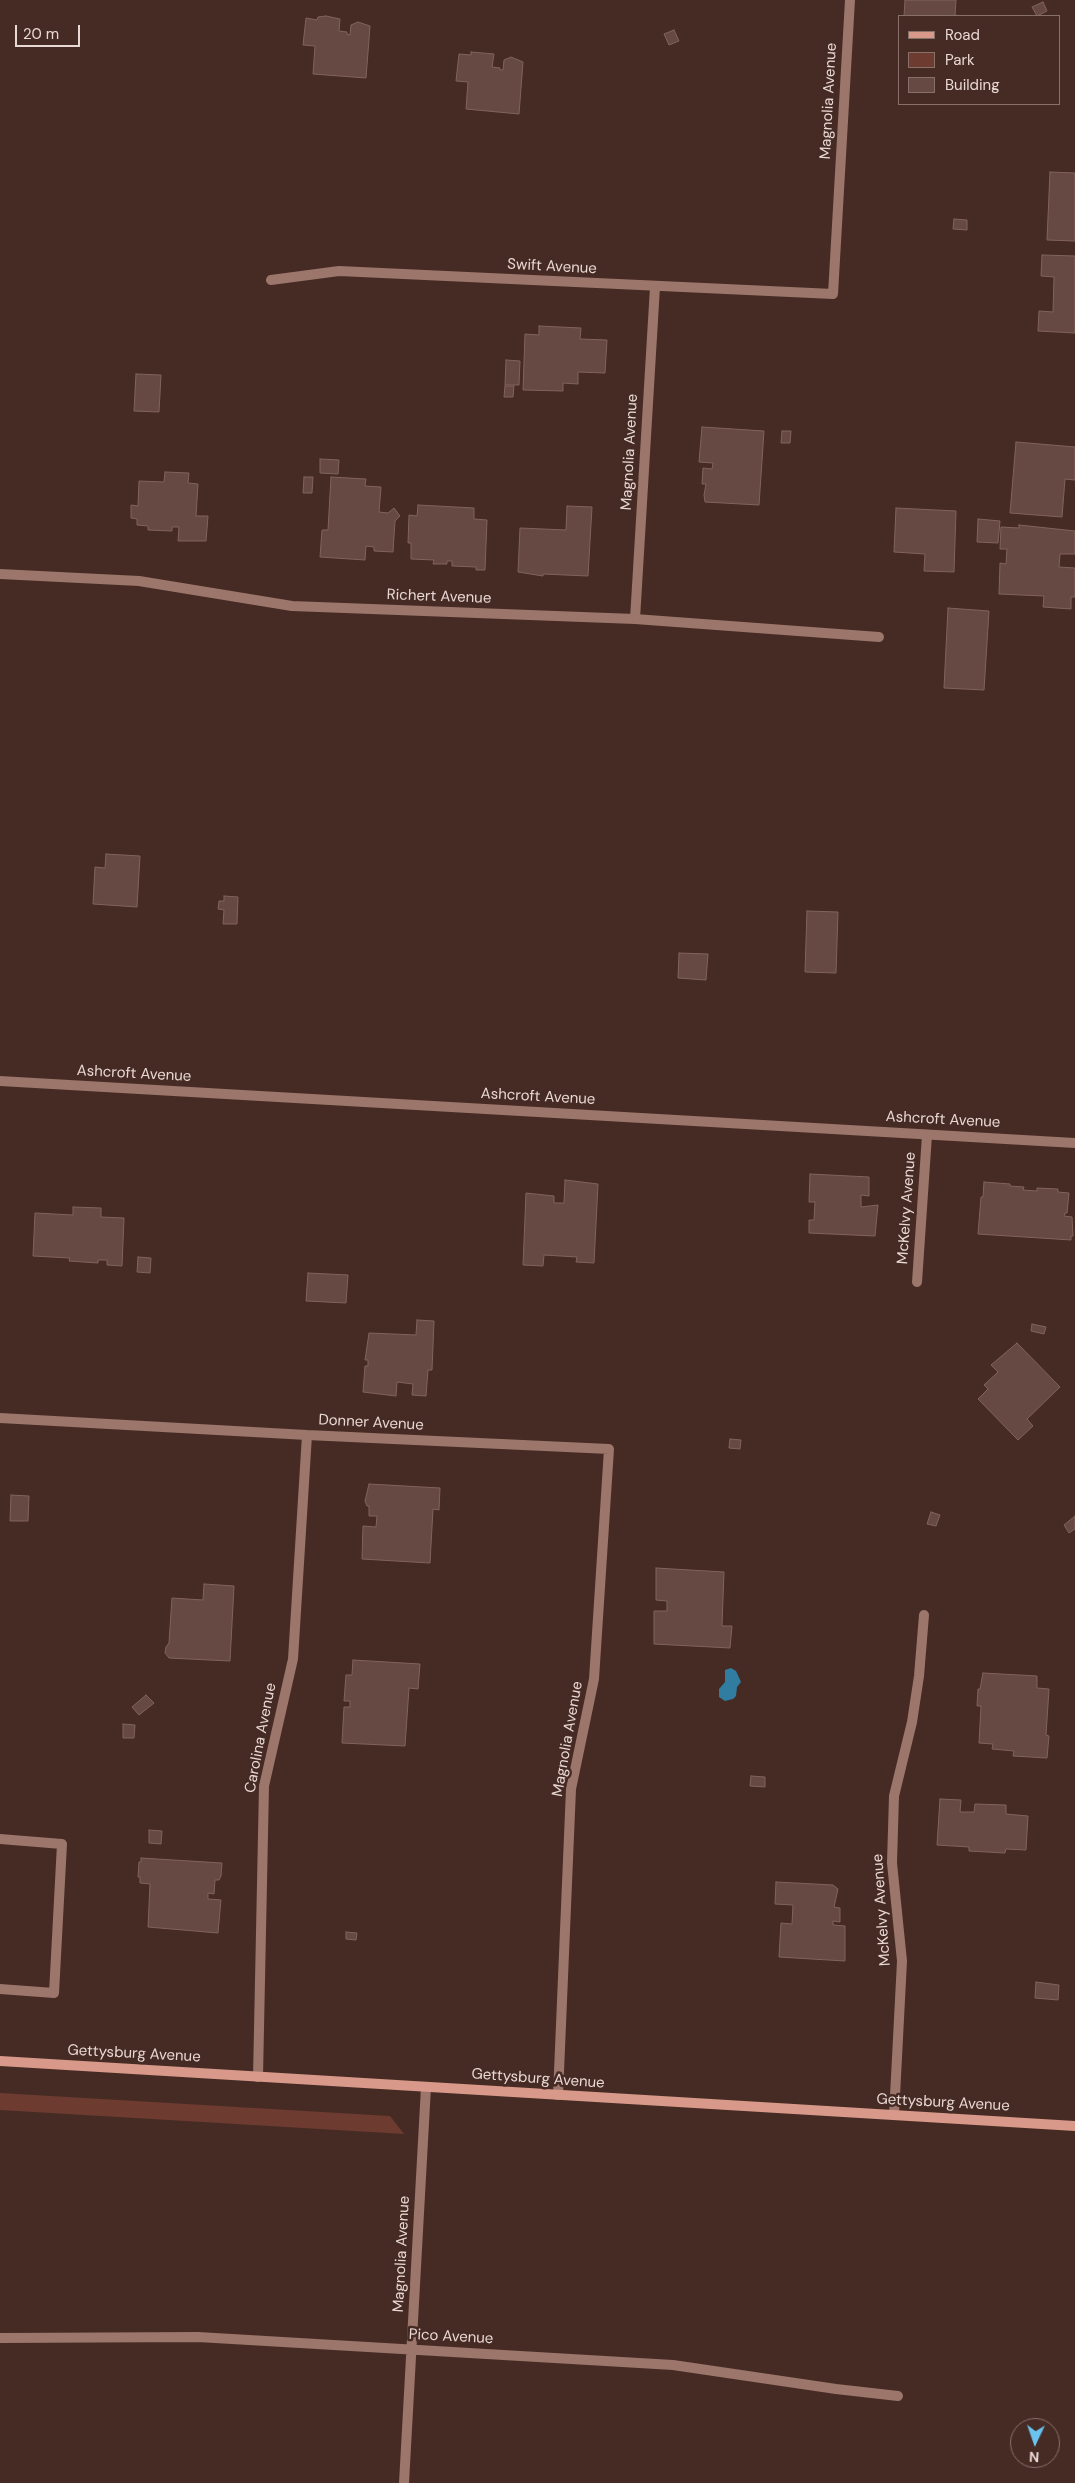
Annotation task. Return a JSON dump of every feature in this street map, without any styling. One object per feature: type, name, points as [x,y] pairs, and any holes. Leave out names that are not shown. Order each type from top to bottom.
[{"type":"street","name":"Magnolia Avenue","points":[[833,294],[850,0]]},
{"type":"street","name":"Swift Avenue","points":[[271,280],[339,271],[833,294]]},
{"type":"street","name":"Magnolia Avenue","points":[[635,619],[655,287]]},
{"type":"street","name":"Richert Avenue","points":[[0,574],[139,581],[292,606],[635,619],[879,637]]},
{"type":"street","name":"Ashcroft Avenue","points":[[0,1081],[1075,1143]]},
{"type":"street","name":"McKelvy Avenue","points":[[917,1282],[927,1135]]},
{"type":"street","name":"Donner Avenue","points":[[0,1418],[308,1435],[609,1448]]},
{"type":"street","name":"Carolina Avenue","points":[[258,2077],[264,1786],[293,1659],[308,1435]]},
{"type":"street","name":"Magnolia Avenue","points":[[558,2095],[571,1790],[594,1680],[609,1448]]},
{"type":"street","name":"McKelvy Avenue","points":[[894,2114],[902,1961],[892,1863],[894,1796],[912,1722],[919,1676],[924,1615]]},
{"type":"street","points":[[0,1839],[62,1844],[54,1993],[0,1989]]},
{"type":"street","name":"Gettysburg Avenue","points":[[0,2061],[1075,2126]]},
{"type":"street","name":"Magnolia Avenue","points":[[404,2483],[426,2087]]},
{"type":"street","name":"Pico Avenue","points":[[0,2338],[198,2337],[673,2365],[836,2389],[898,2396]]},
{"type":"green space","points":[[0,2093],[390,2116],[404,2134],[0,2110]]},
{"type":"water","points":[[731,1668],[736,1671],[741,1682],[737,1687],[736,1696],[725,1701],[719,1697],[719,1689],[725,1682],[725,1670]]},
{"type":"building","points":[[905,0],[956,0],[955,15],[904,15]]},
{"type":"building","points":[[1043,2],[1047,11],[1036,15],[1032,7]]},
{"type":"building","points":[[326,16],[340,19],[339,31],[347,32],[350,35],[351,25],[358,22],[370,26],[366,78],[313,74],[315,46],[303,45],[306,18],[317,20],[318,17]]},
{"type":"building","points":[[674,30],[679,41],[669,45],[664,34]]},
{"type":"building","points":[[471,52],[494,54],[492,67],[500,68],[500,70],[503,70],[504,60],[511,57],[523,62],[519,114],[466,109],[468,82],[456,81],[459,54],[471,55]]},
{"type":"building","points":[[1050,172],[1075,173],[1075,241],[1047,240]]},
{"type":"building","points":[[954,219],[967,220],[967,230],[953,229]]},
{"type":"building","points":[[1042,255],[1075,256],[1075,333],[1038,331],[1039,311],[1053,312],[1054,277],[1041,276]]},
{"type":"building","points":[[539,326],[581,328],[580,339],[607,340],[605,373],[578,372],[578,384],[563,383],[563,391],[523,390],[525,334],[539,335]]},
{"type":"building","points":[[506,360],[520,361],[519,385],[505,385]]},
{"type":"building","points":[[136,374],[161,375],[159,412],[134,411]]},
{"type":"building","points":[[505,386],[514,386],[513,397],[504,397]]},
{"type":"building","points":[[702,427],[764,431],[759,505],[705,502],[706,484],[702,484],[703,468],[712,469],[713,463],[699,462]]},
{"type":"building","points":[[782,431],[791,431],[790,443],[781,443]]},
{"type":"building","points":[[1016,442],[1075,447],[1075,480],[1065,479],[1062,517],[1010,513]]},
{"type":"building","points":[[320,459],[339,460],[338,474],[320,473]]},
{"type":"building","points":[[165,472],[189,473],[188,483],[198,484],[196,516],[208,516],[206,541],[178,541],[179,527],[172,527],[172,531],[148,530],[148,526],[137,525],[137,519],[131,518],[131,505],[138,506],[139,481],[164,482]]},
{"type":"building","points":[[304,477],[313,477],[312,493],[303,493]]},
{"type":"building","points":[[331,477],[366,479],[365,486],[381,487],[379,512],[388,513],[394,508],[400,516],[395,521],[393,552],[374,551],[374,547],[366,546],[365,560],[320,557],[322,530],[328,530]]},
{"type":"building","points":[[418,505],[474,508],[474,519],[487,520],[485,570],[476,570],[476,567],[452,566],[452,561],[447,561],[447,564],[433,564],[434,560],[411,559],[411,543],[408,543],[409,515],[417,516]]},
{"type":"building","points":[[567,506],[592,507],[588,576],[543,574],[543,576],[518,572],[520,528],[566,530]]},
{"type":"building","points":[[896,508],[956,511],[954,572],[924,571],[925,554],[894,552]]},
{"type":"building","points":[[978,519],[1000,521],[998,543],[977,542]]},
{"type":"building","points":[[1019,525],[1075,531],[1075,554],[1060,554],[1059,567],[1075,568],[1075,597],[1071,597],[1071,609],[1043,607],[1044,596],[999,594],[1000,563],[1006,564],[1007,549],[1000,549],[1001,527],[1019,528]]},
{"type":"building","points":[[948,608],[989,611],[984,690],[944,688]]},
{"type":"building","points":[[106,854],[140,856],[137,907],[93,904],[95,867],[105,868]]},
{"type":"building","points":[[224,896],[238,897],[237,924],[223,924],[224,910],[218,909],[219,901],[224,901]]},
{"type":"building","points":[[807,911],[838,912],[836,973],[805,972]]},
{"type":"building","points":[[679,953],[708,954],[706,980],[678,978]]},
{"type":"building","points":[[810,1174],[869,1177],[869,1196],[861,1195],[861,1207],[878,1205],[875,1236],[809,1233],[809,1220],[814,1220],[815,1202],[809,1202]]},
{"type":"building","points":[[565,1180],[598,1184],[594,1263],[576,1262],[577,1257],[544,1255],[543,1266],[523,1265],[526,1193],[554,1196],[554,1203],[564,1203]]},
{"type":"building","points":[[984,1182],[1010,1184],[1010,1186],[1024,1187],[1023,1190],[1037,1191],[1037,1188],[1058,1189],[1058,1192],[1069,1193],[1067,1213],[1064,1216],[1072,1217],[1073,1236],[1071,1236],[1071,1240],[978,1234]]},
{"type":"building","points":[[73,1207],[101,1208],[101,1217],[124,1218],[122,1266],[107,1265],[107,1260],[98,1260],[98,1263],[69,1261],[70,1258],[33,1256],[35,1213],[73,1215]]},
{"type":"building","points":[[138,1257],[151,1258],[150,1273],[137,1272]]},
{"type":"building","points":[[308,1273],[348,1275],[346,1303],[306,1301]]},
{"type":"building","points":[[417,1320],[434,1321],[432,1370],[428,1370],[426,1396],[412,1395],[413,1384],[397,1382],[396,1396],[363,1392],[365,1366],[368,1366],[368,1360],[365,1360],[369,1333],[416,1335]]},
{"type":"building","points":[[1032,1324],[1046,1327],[1044,1334],[1031,1331]]},
{"type":"building","points":[[1017,1343],[1060,1387],[1027,1419],[1033,1426],[1018,1440],[978,1399],[988,1389],[984,1385],[998,1372],[991,1365]]},
{"type":"building","points":[[730,1439],[741,1440],[740,1449],[729,1448]]},
{"type":"building","points":[[369,1484],[440,1488],[439,1510],[433,1509],[430,1563],[362,1559],[363,1526],[376,1527],[377,1516],[369,1516],[369,1506],[367,1506],[365,1501]]},
{"type":"building","points":[[11,1495],[29,1496],[28,1521],[10,1521]]},
{"type":"building","points":[[931,1512],[940,1515],[936,1526],[927,1524]]},
{"type":"building","points":[[1075,1516],[1075,1529],[1069,1533],[1064,1525]]},
{"type":"building","points":[[656,1568],[724,1572],[722,1626],[732,1626],[730,1648],[654,1644],[654,1611],[667,1611],[667,1601],[656,1600]]},
{"type":"building","points":[[204,1584],[234,1586],[230,1661],[169,1658],[165,1653],[169,1643],[172,1598],[203,1600]]},
{"type":"building","points":[[353,1660],[420,1664],[418,1689],[409,1688],[405,1746],[342,1743],[344,1707],[350,1707],[350,1701],[344,1701],[346,1675],[352,1675]]},
{"type":"building","points":[[983,1673],[1037,1676],[1037,1688],[1049,1689],[1046,1735],[1049,1736],[1047,1758],[1013,1756],[1014,1751],[992,1749],[993,1744],[979,1743],[981,1706],[977,1706],[978,1689],[980,1689]]},
{"type":"building","points":[[146,1695],[154,1703],[139,1715],[132,1707]]},
{"type":"building","points":[[123,1724],[135,1725],[134,1738],[123,1738]]},
{"type":"building","points":[[751,1776],[765,1777],[765,1787],[750,1786]]},
{"type":"building","points":[[940,1799],[961,1800],[960,1812],[974,1812],[975,1804],[1006,1805],[1006,1814],[1028,1816],[1026,1850],[1006,1849],[1005,1853],[969,1851],[969,1847],[937,1845]]},
{"type":"building","points":[[149,1830],[162,1831],[161,1844],[149,1843]]},
{"type":"building","points":[[141,1858],[222,1863],[221,1876],[219,1880],[215,1880],[214,1894],[208,1893],[208,1899],[221,1900],[218,1933],[148,1927],[150,1884],[140,1883],[140,1877],[138,1877]]},
{"type":"building","points":[[776,1882],[833,1885],[838,1889],[834,1907],[840,1908],[840,1922],[833,1921],[833,1925],[845,1926],[845,1961],[779,1957],[781,1923],[792,1924],[793,1905],[775,1904]]},
{"type":"building","points":[[346,1932],[357,1933],[356,1940],[346,1939]]},
{"type":"building","points":[[1036,1982],[1059,1985],[1058,2000],[1035,1998]]}]
